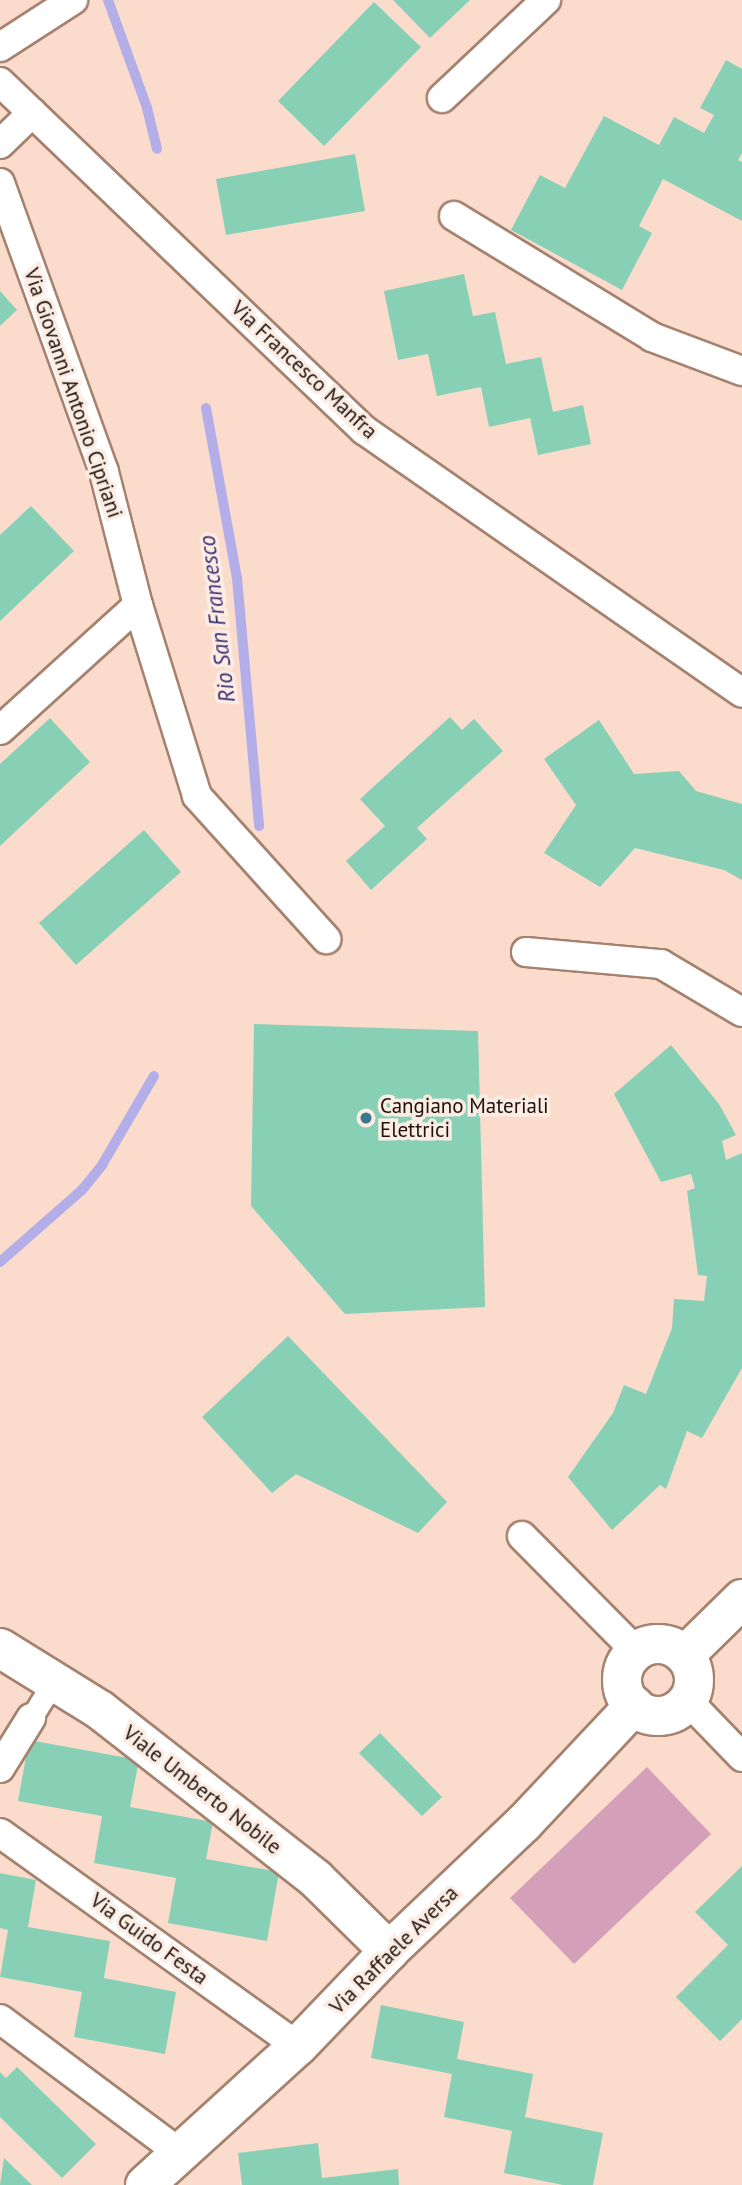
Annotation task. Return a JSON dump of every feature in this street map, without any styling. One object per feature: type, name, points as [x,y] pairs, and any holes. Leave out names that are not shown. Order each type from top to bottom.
[{"type":"main road","points":[[685,1655],[742,1599]]},
{"type":"main road","points":[[656,1644],[685,1655],[694,1678],[688,1701],[661,1716],[634,1706],[623,1685],[623,1672],[636,1651],[656,1644]]},
{"type":"main road","name":"Viale Umberto Nobile","points":[[0,1648],[100,1710],[316,1880],[388,1951]]},
{"type":"main road","name":"Via Raffaele Aversa","points":[[145,2185],[298,2046],[388,1951],[524,1823],[634,1706]]},
{"type":"street","points":[[0,47],[73,0]]},
{"type":"street","points":[[442,98],[546,0]]},
{"type":"street","name":"Via Francesco Manfra","points":[[0,82],[364,430],[742,693]]},
{"type":"street","points":[[0,144],[32,113]]},
{"type":"street","name":"Via Giovanni Antonio Cipriani","points":[[0,183],[104,472],[138,605],[197,796],[326,939]]},
{"type":"street","points":[[454,216],[652,337],[742,371]]},
{"type":"street","points":[[0,730],[138,605]]},
{"type":"street","points":[[526,952],[661,964],[742,1012]]},
{"type":"street","points":[[522,1535],[636,1651]]},
{"type":"street","points":[[0,1768],[54,1681]]},
{"type":"street","points":[[688,1701],[742,1757]]},
{"type":"street","name":"Via Guido Festa","points":[[0,1833],[298,2046]]},
{"type":"street","points":[[0,2020],[181,2154]]},
{"type":"shaded area","points":[[647,1767],[711,1834],[574,1964],[510,1898]]},
{"type":"building","points":[[393,0],[470,0],[430,38]]},
{"type":"building","points":[[374,2],[421,47],[324,146],[278,101]]},
{"type":"building","points":[[726,60],[742,69],[742,153],[738,160],[742,162],[742,221],[663,179],[639,226],[652,233],[622,290],[511,230],[540,175],[565,188],[604,116],[659,145],[674,117],[704,133],[714,115],[700,108]]},
{"type":"building","points":[[355,154],[365,211],[226,235],[216,179]]},
{"type":"building","points":[[464,274],[473,316],[495,312],[506,364],[541,357],[553,412],[583,405],[591,444],[538,455],[530,418],[489,427],[481,387],[437,396],[428,354],[398,360],[384,291]]},
{"type":"building","points":[[0,291],[17,310],[0,326]]},
{"type":"building","points":[[31,506],[74,551],[0,621],[0,535]]},
{"type":"building","points":[[450,717],[462,730],[474,719],[503,751],[417,828],[427,839],[371,890],[346,861],[385,826],[360,799]]},
{"type":"building","points":[[50,718],[90,762],[0,846],[0,764]]},
{"type":"building","points":[[599,720],[634,774],[679,771],[696,791],[742,804],[742,880],[724,870],[635,848],[600,887],[544,853],[576,805],[544,759]]},
{"type":"building","points":[[144,830],[181,872],[76,965],[39,923]]},
{"type":"building","name":"Cangiano Materiali Elettrici","points":[[254,1024],[478,1031],[485,1307],[345,1314],[251,1206]]},
{"type":"building","points":[[671,1045],[719,1104],[736,1135],[722,1141],[726,1160],[742,1153],[742,1368],[702,1438],[687,1431],[666,1489],[660,1485],[612,1530],[568,1477],[613,1413],[624,1385],[646,1394],[672,1328],[674,1299],[704,1301],[707,1276],[698,1275],[687,1191],[695,1188],[691,1174],[661,1182],[614,1094]]},
{"type":"building","points":[[288,1336],[447,1502],[418,1533],[296,1474],[272,1493],[202,1417]]},
{"type":"building","points":[[380,1733],[442,1797],[422,1816],[359,1753]]},
{"type":"building","points":[[29,1740],[139,1760],[130,1807],[213,1822],[206,1859],[279,1872],[267,1941],[168,1923],[176,1878],[94,1863],[102,1816],[18,1801]]},
{"type":"building","points":[[742,1866],[742,2019],[720,2041],[676,1997],[728,1945],[695,1912]]},
{"type":"building","points":[[0,1873],[36,1880],[28,1927],[110,1941],[104,1978],[176,1992],[165,2054],[74,2037],[82,1992],[0,1977],[8,1930],[0,1928]]},
{"type":"building","points":[[381,2005],[464,2022],[457,2059],[533,2074],[525,2117],[603,2133],[593,2185],[563,2185],[504,2173],[512,2131],[444,2117],[452,2074],[371,2058]]},
{"type":"building","points":[[17,2067],[96,2144],[62,2178],[0,2117],[0,2072],[6,2078]]},
{"type":"building","points":[[318,2143],[322,2178],[398,2169],[399,2185],[242,2185],[238,2153]]},
{"type":"building","points":[[4,2158],[32,2185],[0,2185]]},
{"type":"waterway","name":"Rio San Francesco","points":[[108,0],[147,108],[157,149]]},
{"type":"waterway","name":"Rio San Francesco","points":[[206,408],[237,578],[259,826]]},
{"type":"waterway","name":"Rio San Francesco","points":[[0,1262],[82,1190],[102,1165],[154,1076]]},
{"type":"place","name":"Cangiano Materiali Elettrici","points":[[366,1118]]}]
